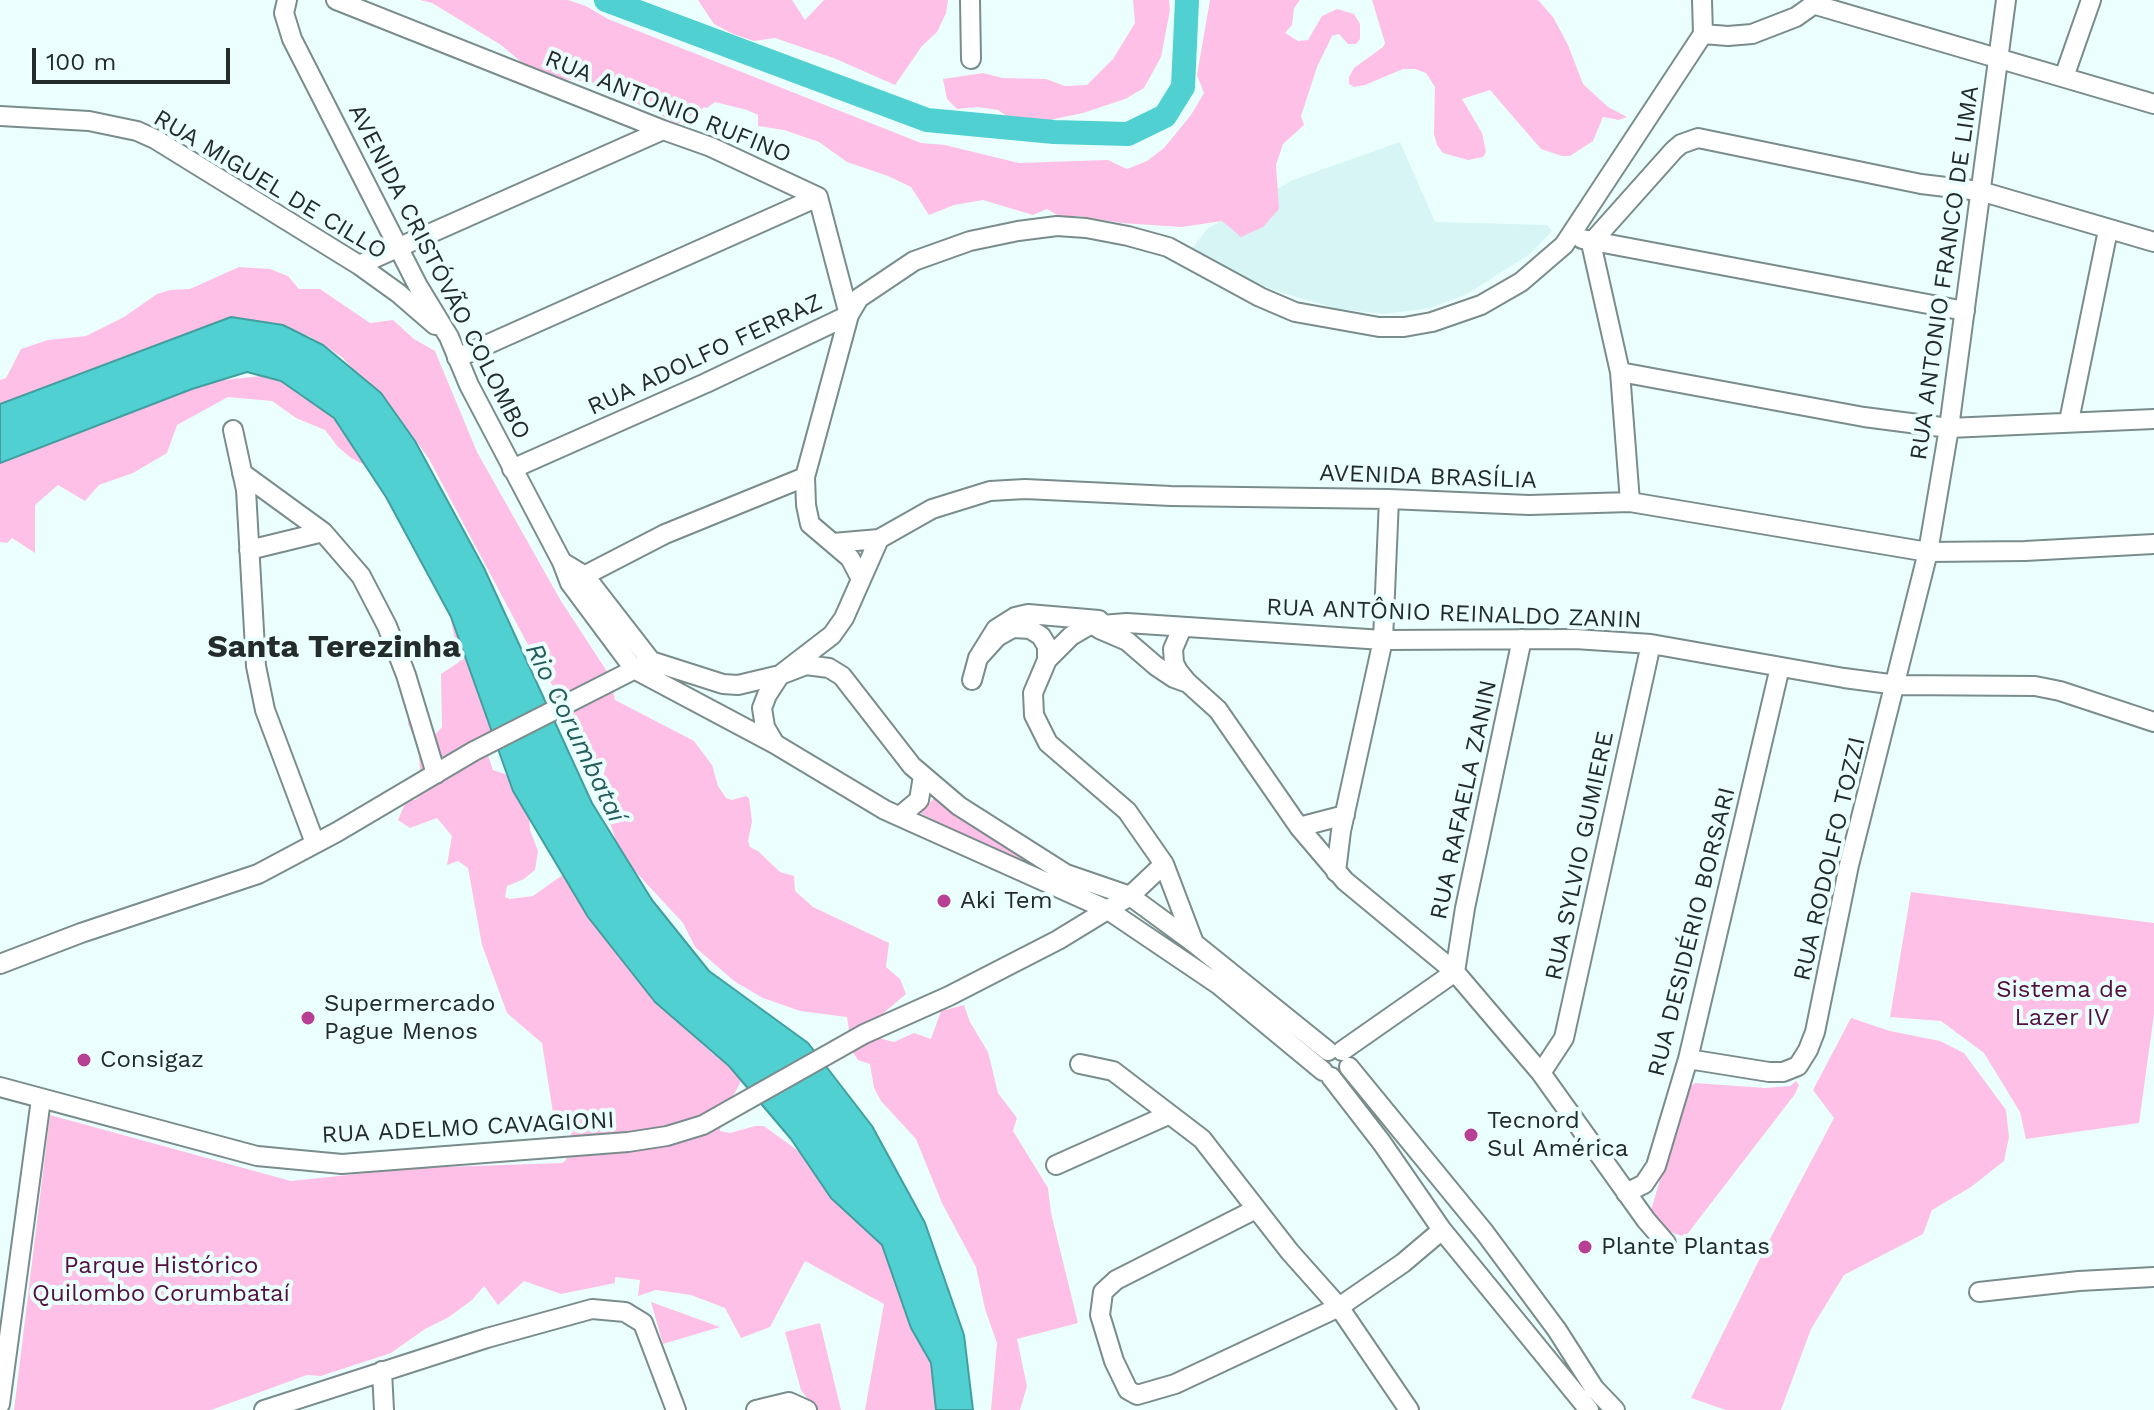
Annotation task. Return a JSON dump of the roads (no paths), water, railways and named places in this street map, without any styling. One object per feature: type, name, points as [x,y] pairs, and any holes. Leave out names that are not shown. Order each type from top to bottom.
[{"type":"street","name":"AVENIDA CRISTÓVÃO COLOMBO","points":[[287,0],[284,13],[292,39],[418,286],[449,337],[512,469],[562,562],[643,665],[885,810],[1108,910],[1219,985],[1327,1074],[1382,1143],[1442,1230],[1589,1410]]},
{"type":"street","name":"RUA ANTONIO RUFINO","points":[[336,0],[711,147],[818,197]]},
{"type":"street","points":[[970,0],[971,59]]},
{"type":"street","points":[[1702,0],[1703,34],[1752,34],[1796,17],[1818,3],[2154,104]]},
{"type":"street","name":"RUA ANTONIO FRANCO DE LIMA","points":[[1928,552],[1949,428],[2006,0]]},
{"type":"street","points":[[2064,77],[2091,0]]},
{"type":"street","name":"RUA ADOLFO FERRAZ","points":[[512,469],[706,383],[849,315],[859,298],[914,261],[970,241],[1057,226],[1086,228],[1168,247],[1260,297],[1295,312],[1379,327],[1404,327],[1432,322],[1481,305],[1521,282],[1553,257],[1571,235],[1703,34]]},
{"type":"street","name":"RUA MIGUEL DE CILLO","points":[[0,116],[89,121],[137,131],[155,139],[359,265],[398,293],[449,337]]},
{"type":"street","points":[[359,265],[663,130]]},
{"type":"street","points":[[1591,243],[1674,150],[1698,138],[1921,184],[1980,191],[2154,242]]},
{"type":"street","points":[[457,358],[818,197],[849,315],[805,477],[804,493],[810,524],[850,558],[861,579]]},
{"type":"street","points":[[2069,421],[2108,230]]},
{"type":"street","points":[[1571,235],[1591,243],[1965,311]]},
{"type":"street","points":[[1591,243],[1620,372],[1630,502]]},
{"type":"street","points":[[1620,372],[1864,417],[1949,428],[2154,419]]},
{"type":"street","points":[[233,430],[246,490],[256,666],[265,710],[315,843]]},
{"type":"street","points":[[242,473],[323,532],[361,576],[387,626],[406,675],[436,774]]},
{"type":"street","points":[[578,580],[665,534],[805,477]]},
{"type":"street","name":"AVENIDA BRASÍLIA","points":[[879,539],[932,509],[990,491],[1025,489],[1529,505],[1630,502],[1928,552],[2025,551],[2154,544]]},
{"type":"street","points":[[1336,872],[1345,815],[1383,640],[1389,499]]},
{"type":"street","points":[[249,550],[323,532]]},
{"type":"street","points":[[775,744],[765,727],[762,708],[767,695],[780,675],[832,635],[844,618],[879,539],[833,543]]},
{"type":"street","name":"RUA RODOLFO TOZZI","points":[[1688,1059],[1783,1072],[1798,1066],[1808,1050],[1815,1032],[1849,865],[1897,685],[1928,552]]},
{"type":"street","name":"RUA ANTÔNIO REINALDO ZANIN","points":[[972,680],[978,658],[996,629],[1005,622],[1028,614],[1182,628],[1383,640],[1575,639],[1651,644],[1897,685],[2035,686],[2060,691],[2154,722]]},
{"type":"street","name":"RUA ANTÔNIO REINALDO ZANIN","points":[[1088,626],[1127,623]]},
{"type":"street","points":[[1187,682],[1163,671],[1127,641],[1088,626],[1071,636],[1047,660],[1033,693],[1034,715],[1042,734],[1059,755],[1097,783],[1127,811],[1164,864],[1194,943]]},
{"type":"street","points":[[978,658],[997,637],[1013,628],[1022,627],[1036,632],[1045,642],[1047,660]]},
{"type":"street","points":[[1182,628],[1174,644],[1173,657],[1178,671],[1218,710],[1299,827],[1336,872],[1455,972],[1541,1073],[1626,1193],[1666,1243]]},
{"type":"street","name":"RUA RAFAELA ZANIN","points":[[1455,972],[1465,908],[1522,639]]},
{"type":"street","name":"RUA SYLVIO GUMIERE","points":[[1541,1073],[1564,1038],[1651,644]]},
{"type":"street","points":[[0,964],[81,933],[258,874],[474,751],[643,665],[738,685],[806,665],[829,668],[842,676],[889,741],[923,776],[974,818],[1085,882],[1130,896],[1340,1056],[1485,1233],[1557,1330],[1594,1388],[1615,1410]]},
{"type":"street","name":"RUA DESIDÉRIO BORSARI","points":[[1626,1193],[1644,1184],[1656,1166],[1688,1059],[1780,667]]},
{"type":"street","points":[[900,816],[919,800],[923,776]]},
{"type":"street","points":[[1299,827],[1345,815]]},
{"type":"street","points":[[1046,860],[1062,877],[1074,897],[1076,911],[1058,940]]},
{"type":"street","points":[[1108,910],[1130,896],[1164,864]]},
{"type":"street","name":"RUA ADELMO CAVAGIONI","points":[[0,1087],[257,1156],[342,1164],[628,1142],[667,1136],[695,1127],[749,1101],[864,1034],[949,996],[1058,940],[1108,910]]},
{"type":"street","points":[[1340,1056],[1344,1075],[1327,1074],[1322,1059],[1340,1056],[1455,972]]},
{"type":"street","points":[[1080,1064],[1113,1071],[1202,1139],[1339,1307],[1405,1409]]},
{"type":"street","points":[[0,1404],[41,1099]]},
{"type":"street","points":[[1056,1165],[1168,1115]]},
{"type":"street","points":[[1256,1209],[1107,1287],[1100,1301],[1100,1315],[1125,1387],[1137,1395],[1175,1384],[1339,1307],[1403,1263],[1442,1230]]},
{"type":"street","points":[[1979,1292],[2079,1281],[2154,1277]]},
{"type":"street","points":[[264,1410],[382,1371],[592,1309],[625,1312],[643,1323],[676,1410]]},
{"type":"street","points":[[382,1371],[384,1410]]},
{"type":"street","points":[[756,1410],[789,1402],[807,1410]]},
{"type":"water","points":[[231,317],[283,325],[323,345],[381,393],[415,441],[484,568],[592,803],[652,900],[709,971],[808,1043],[872,1126],[925,1223],[964,1335],[973,1410],[936,1410],[931,1363],[911,1328],[882,1245],[831,1198],[791,1139],[729,1066],[655,1002],[588,917],[513,791],[451,617],[386,497],[334,418],[281,381],[247,372],[192,389],[0,463],[0,404]]},
{"type":"waterway","name":"Rio Corumbataí","points":[[606,0],[927,120],[1054,132],[1128,134],[1165,116],[1183,87],[1187,0]]},
{"type":"place","name":"Aki Tem","points":[[944,901]]},
{"type":"place","name":"Supermercado Pague Menos","points":[[308,1018]]},
{"type":"place","name":"Consigaz","points":[[84,1060]]},
{"type":"place","name":"Tecnord Sul América","points":[[1471,1135]]},
{"type":"place","name":"Plante Plantas","points":[[1585,1247]]},
{"type":"district","name":"Santa Terezinha","points":[[334,648]]},
{"type":"park label","name":"Sistema de Lazer IV","points":[[2062,1004]]},
{"type":"park label","name":"Parque Histórico Quilombo Corumbataí","points":[[161,1280]]}]
